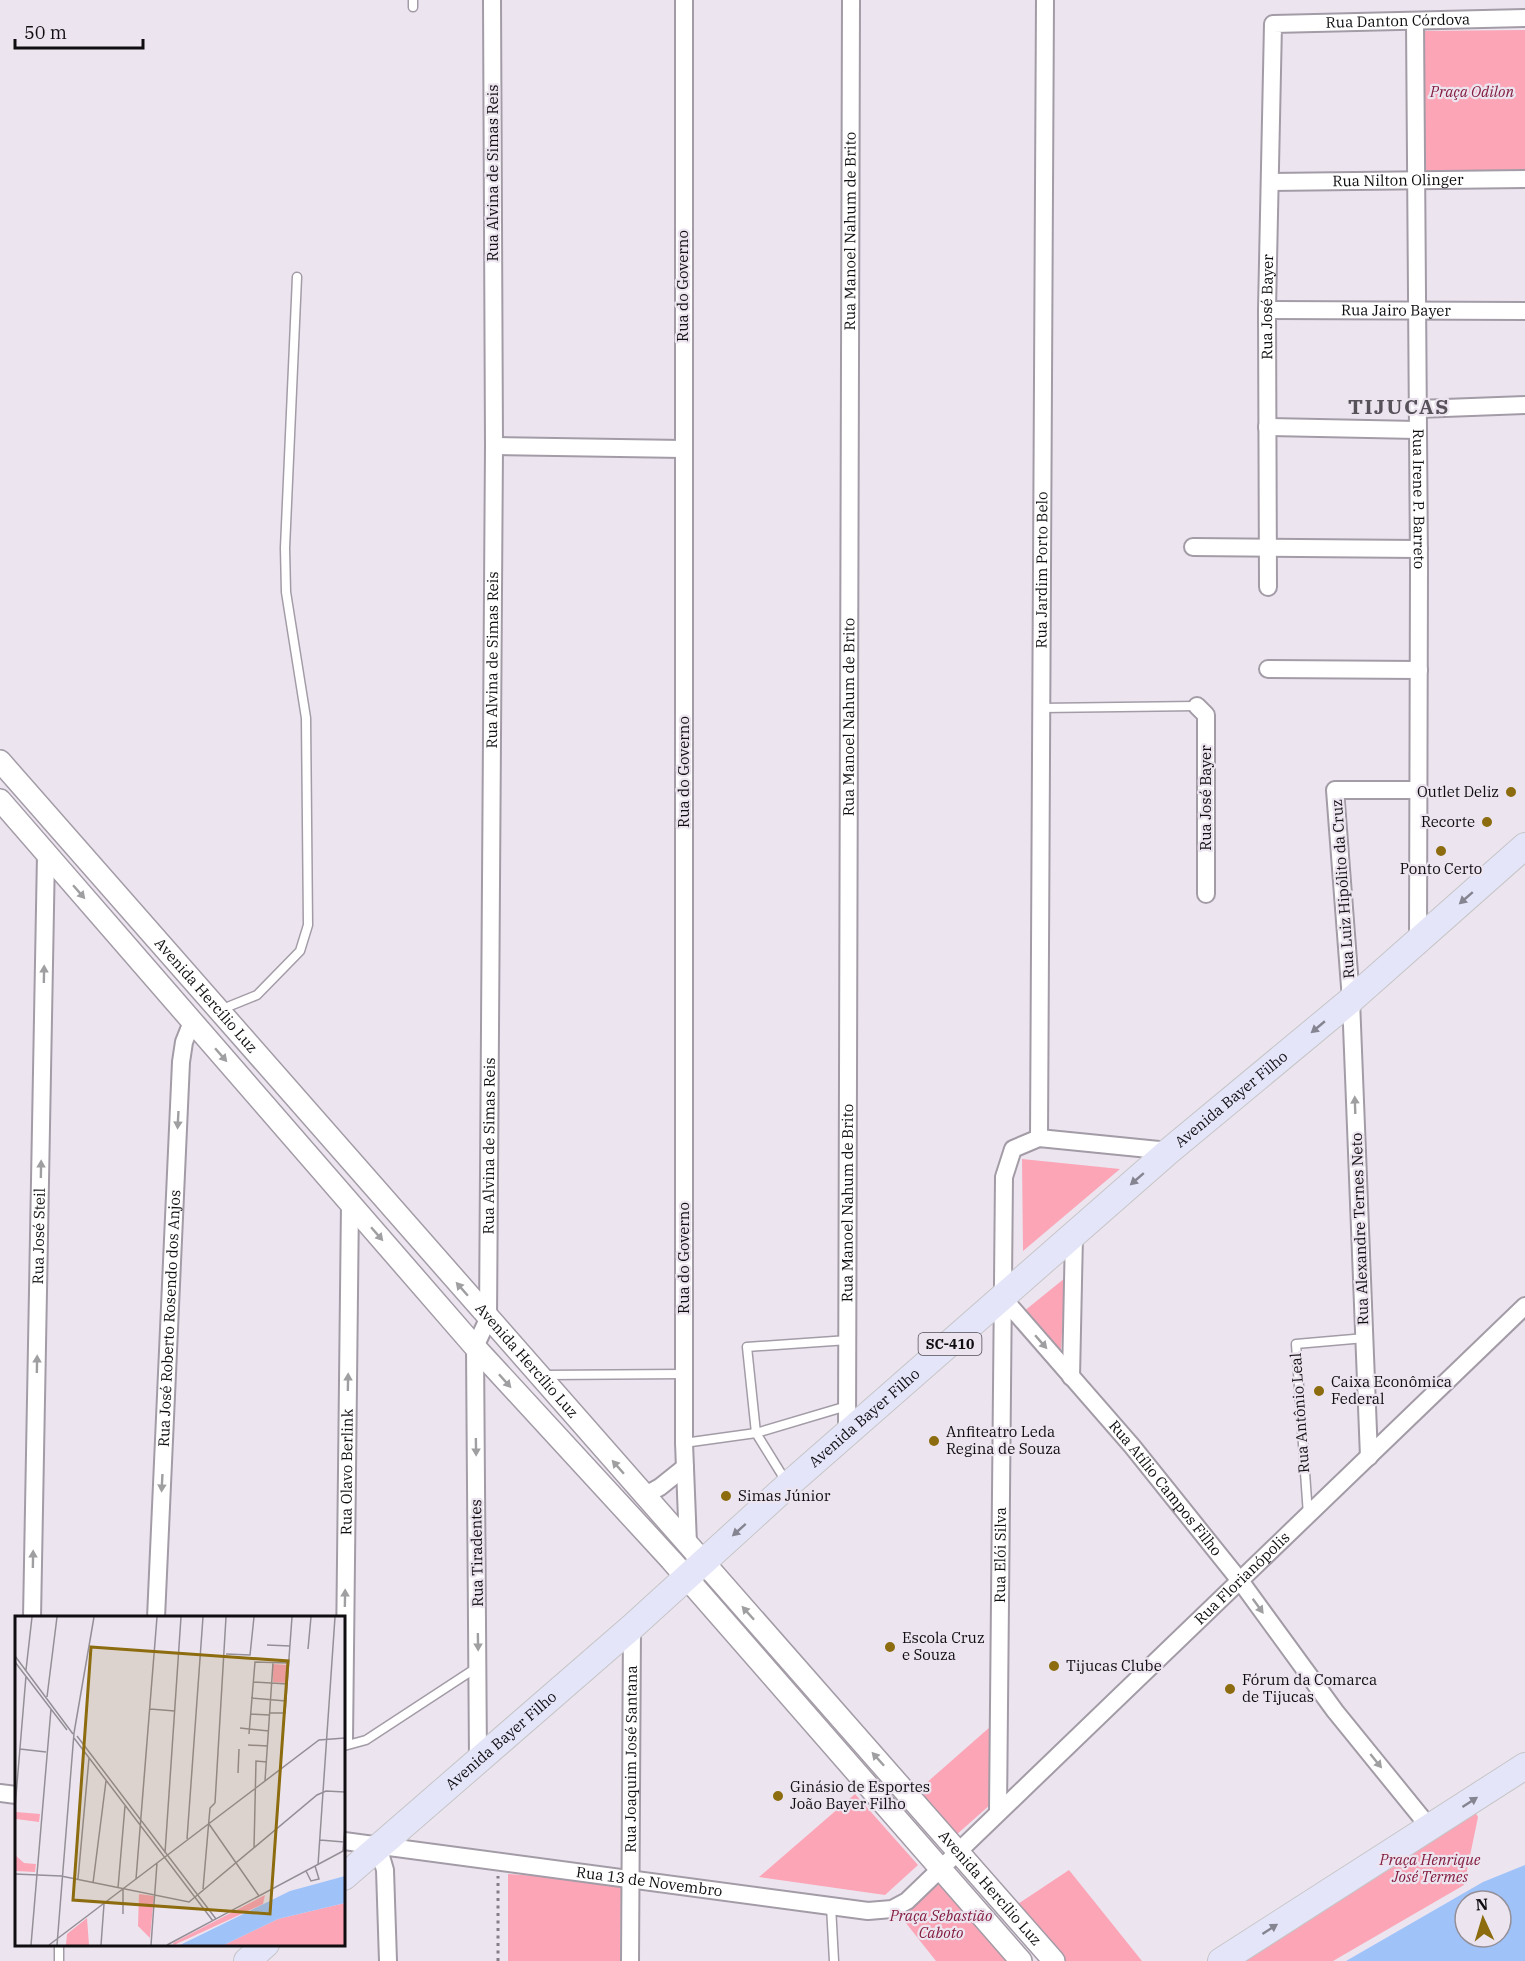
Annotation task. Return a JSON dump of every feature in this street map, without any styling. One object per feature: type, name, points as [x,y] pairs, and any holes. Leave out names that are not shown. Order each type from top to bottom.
[{"type":"main road","name":"Avenida Bayer Filho","points":[[345,1876],[632,1627],[692,1561],[788,1485],[1170,1151],[1351,1000],[1525,846]]},
{"type":"main road","points":[[1221,1961],[1525,1766]]},
{"type":"main road","points":[[247,1961],[264,1946]]},
{"type":"street","name":"Rua Alvina de Simas Reis","points":[[488,1318],[494,446],[492,0]]},
{"type":"street","name":"Rua do Governo","points":[[684,0],[684,1467],[692,1561]]},
{"type":"street","name":"Rua Manoel Nahum de Brito","points":[[847,1434],[851,0]]},
{"type":"street","name":"Rua Jardim Porto Belo","points":[[1039,1138],[1045,0]]},
{"type":"street","name":"Rua Danton Córdova","points":[[1273,24],[1525,18]]},
{"type":"street","name":"Rua Irene P. Barreto","points":[[1415,22],[1419,549],[1418,941]]},
{"type":"street","name":"Rua José Bayer","points":[[1268,588],[1267,310],[1273,24]]},
{"type":"street","name":"Rua Nilton Olinger","points":[[1270,182],[1525,179]]},
{"type":"street","name":"Rua Jairo Bayer","points":[[1267,310],[1525,311]]},
{"type":"street","points":[[1418,409],[1525,405]]},
{"type":"street","points":[[1267,427],[1417,430]]},
{"type":"street","points":[[494,446],[683,449]]},
{"type":"street","points":[[1193,547],[1419,549]]},
{"type":"street","points":[[1268,669],[1419,670]]},
{"type":"street","name":"Rua José Bayer","points":[[1197,706],[1206,715],[1206,894]]},
{"type":"street","name":"Avenida Hercílio Luz","points":[[0,761],[644,1496],[692,1561],[940,1869],[1022,1961]]},
{"type":"street","name":"Rua Luiz Hipólito da Cruz","points":[[1351,1000],[1335,790],[1419,790]]},
{"type":"street","name":"Avenida Hercílio Luz","points":[[0,800],[475,1347],[692,1561],[959,1850],[1054,1961]]},
{"type":"street","name":"Rua José Steil","points":[[32,1616],[46,854]]},
{"type":"street","name":"Rua Alexandre Ternes Neto","points":[[1351,1000],[1370,1458]]},
{"type":"street","name":"Rua José Roberto Rosendo dos Anjos","points":[[156,1616],[181,1062],[184,1042],[192,1022]]},
{"type":"street","points":[[1039,1138],[1170,1151]]},
{"type":"street","name":"Rua Elói Silva","points":[[998,1811],[1004,1177],[1012,1149],[1039,1138]]},
{"type":"street","name":"Rua Olavo Berlink","points":[[345,1650],[350,1203]]},
{"type":"street","points":[[1071,1377],[1074,1235]]},
{"type":"street","name":"Rua Atílio Campos Filho","points":[[1003,1298],[1132,1446],[1240,1582],[1335,1711],[1430,1828]]},
{"type":"street","name":"Rua Florianópolis","points":[[940,1869],[998,1811],[1370,1458],[1525,1306]]},
{"type":"street","points":[[475,1347],[488,1318]]},
{"type":"street","name":"Rua Tiradentes","points":[[475,1347],[478,1759]]},
{"type":"street","points":[[644,1496],[684,1467]]},
{"type":"street","name":"Rua Joaquim José Santana","points":[[630,1961],[632,1627]]},
{"type":"street","points":[[0,1793],[15,1795]]},
{"type":"street","name":"Rua 13 de Novembro","points":[[345,1841],[868,1911],[892,1909],[907,1902],[940,1869]]},
{"type":"street","points":[[378,1846],[385,1870],[388,1961]]},
{"type":"lane","points":[[219,1010],[256,996],[300,951],[308,925],[306,718],[286,592],[285,548],[297,277]]},
{"type":"lane","points":[[1040,708],[1197,706]]},
{"type":"lane","name":"Rua Antônio Leal","points":[[1308,1515],[1296,1344],[1365,1338]]},
{"type":"lane","points":[[788,1485],[756,1433],[747,1347],[848,1340]]},
{"type":"lane","points":[[537,1375],[684,1374]]},
{"type":"lane","points":[[684,1443],[756,1433],[847,1406]]},
{"type":"lane","points":[[345,1746],[366,1740],[478,1667]]},
{"type":"lane","points":[[831,1906],[834,1961]]},
{"type":"lane","points":[[58,1961],[59,1946]]},
{"type":"path","points":[[498,1862],[498,1961]]},
{"type":"green space","name":"Praça Odilon","points":[[1525,30],[1525,174],[1422,174],[1417,31]]},
{"type":"green space","points":[[1022,1159],[1120,1169],[1023,1251]]},
{"type":"green space","points":[[1065,1278],[1061,1350],[1023,1312]]},
{"type":"green space","points":[[990,1727],[991,1804],[955,1836],[916,1792]]},
{"type":"green space","points":[[855,1794],[918,1865],[885,1895],[759,1877]]},
{"type":"green space","name":"Praça Henrique José Termes","points":[[1472,1807],[1478,1817],[1464,1885],[1453,1889],[1453,1891],[1333,1961],[1228,1961]]},
{"type":"green space","points":[[1069,1870],[1142,1961],[1060,1961],[1015,1906]]},
{"type":"green space","points":[[508,1874],[621,1882],[620,1961],[508,1961]]},
{"type":"green space","name":"Praça Sebastião Caboto","points":[[941,1883],[1006,1961],[936,1961],[898,1913]]},
{"type":"water","points":[[1525,1865],[1525,1961],[1346,1961],[1453,1899],[1453,1949],[1513,1949],[1513,1889],[1471,1889]]},
{"type":"place","name":"Outlet Deliz","points":[[1511,792]]},
{"type":"place","name":"Recorte","points":[[1487,822]]},
{"type":"place","name":"Ponto Certo","points":[[1441,851]]},
{"type":"place","name":"Caixa Econômica Federal","points":[[1319,1391]]},
{"type":"place","name":"Anfiteatro Leda Regina de Souza","points":[[934,1441]]},
{"type":"place","name":"Simas Júnior","points":[[726,1496]]},
{"type":"place","name":"Escola Cruz e Souza","points":[[890,1647]]},
{"type":"place","name":"Tijucas Clube","points":[[1054,1666]]},
{"type":"place","name":"Fórum da Comarca de Tijucas","points":[[1230,1689]]},
{"type":"place","name":"Ginásio de Esportes João Bayer Filho","points":[[778,1796]]},
{"type":"district","name":"TIJUCAS","points":[[1399,407]]}]
